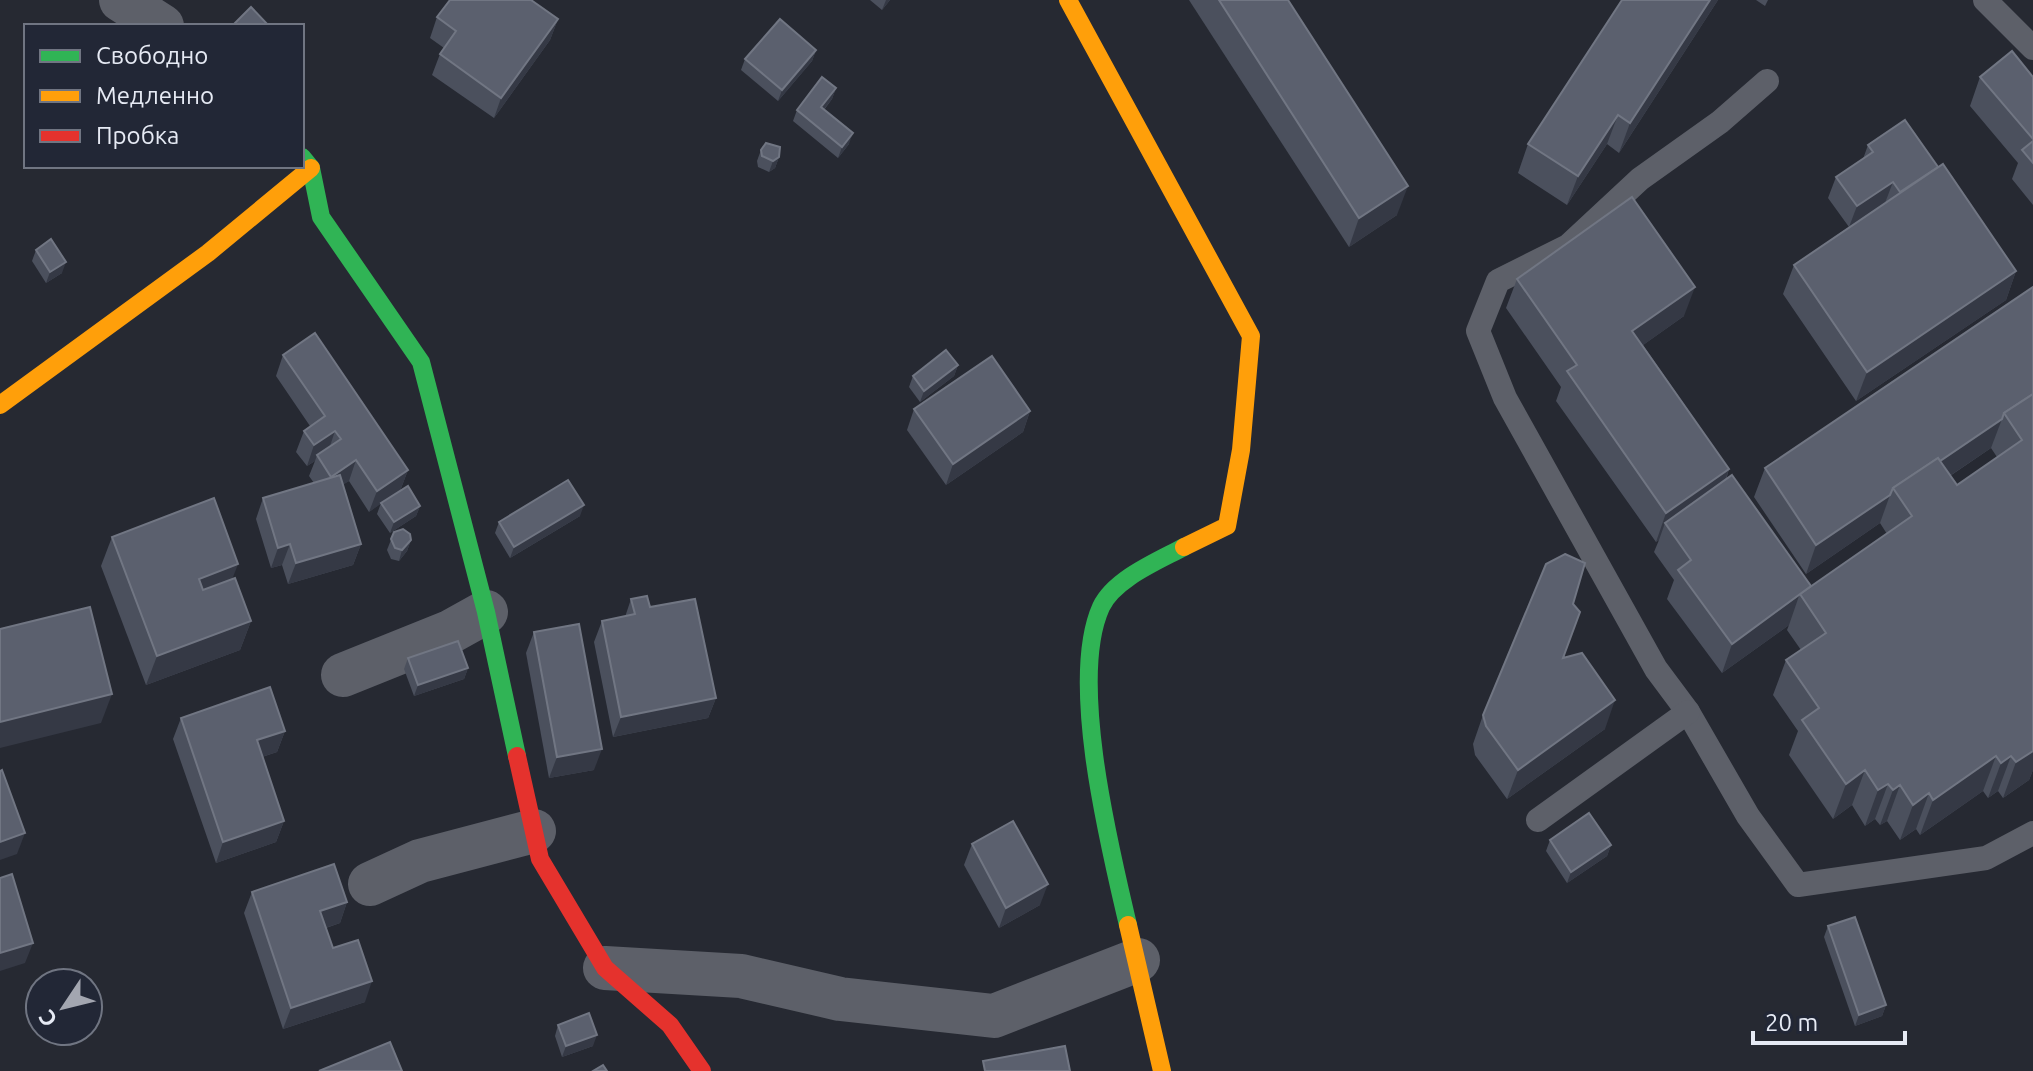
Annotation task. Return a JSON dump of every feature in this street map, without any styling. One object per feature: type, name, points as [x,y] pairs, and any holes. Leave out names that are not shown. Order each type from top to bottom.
[{"type":"street","points":[[121,0],[159,24]]},
{"type":"street","points":[[1068,0],[1251,336],[1241,450],[1227,526],[1151,563],[1102,604],[1090,645],[1091,733],[1162,1071]]},
{"type":"street","points":[[307,162],[321,217],[421,362],[486,612],[540,859],[605,968],[670,1025],[702,1071]]},
{"type":"street","points":[[0,405],[208,253],[300,168]]},
{"type":"street","points":[[343,675],[450,632],[486,612]]},
{"type":"street","points":[[370,884],[420,861],[534,831]]},
{"type":"street","points":[[605,968],[741,976],[840,999],[994,1016],[1138,960]]},
{"type":"lane","points":[[1985,0],[2033,48]]},
{"type":"lane","points":[[1767,81],[1720,122],[1640,179],[1568,246],[1498,281],[1478,331],[1505,398],[1656,669],[1688,712],[1748,816],[1798,885],[1986,858],[2033,833]]},
{"type":"lane","points":[[1538,820],[1688,712]]},
{"type":"building","points":[[450,0],[531,0],[558,19],[501,98],[440,54],[456,31],[437,17]]},
{"type":"building","points":[[1219,0],[1288,0],[1408,186],[1359,218]]},
{"type":"building","points":[[1622,0],[1710,0],[1630,123],[1618,115],[1578,176],[1528,144]]},
{"type":"building","points":[[251,7],[267,24],[234,24]]},
{"type":"building","points":[[780,19],[816,50],[782,90],[745,59]]},
{"type":"building","points":[[2012,51],[2033,77],[2033,139],[1980,77]]},
{"type":"building","points":[[822,77],[836,88],[821,107],[853,133],[842,147],[797,110]]},
{"type":"building","points":[[1905,120],[1938,167],[1900,192],[1893,182],[1857,206],[1836,177],[1873,152],[1868,145]]},
{"type":"building","points":[[2033,141],[2033,163],[2022,150]]},
{"type":"building","points":[[766,143],[780,147],[779,157],[773,161],[762,156],[761,150]]},
{"type":"building","points":[[1943,164],[2016,271],[1867,372],[1794,265]]},
{"type":"building","points":[[1632,197],[1695,287],[1632,331],[1729,469],[1666,513],[1567,371],[1577,365],[1517,279]]},
{"type":"building","points":[[51,239],[66,262],[50,272],[36,250]]},
{"type":"building","points":[[2033,287],[2033,394],[2004,413],[2002,419],[1893,488],[1890,495],[1816,545],[1765,468]]},
{"type":"building","points":[[315,333],[408,470],[377,491],[356,460],[331,477],[317,455],[341,439],[335,431],[314,445],[304,431],[325,416],[283,355]]},
{"type":"building","points":[[946,350],[958,365],[924,391],[913,376]]},
{"type":"building","points":[[992,356],[1030,411],[953,464],[914,409]]},
{"type":"building","points":[[2033,394],[2033,751],[2016,762],[2011,756],[2001,763],[1996,756],[1933,800],[1929,793],[1913,805],[1900,785],[1893,790],[1888,784],[1878,790],[1865,770],[1846,784],[1802,720],[1819,708],[1786,660],[1826,633],[1800,594],[1912,516],[1893,488],[1938,458],[1957,485],[2022,440],[2004,413]]},
{"type":"building","points":[[340,475],[361,544],[296,563],[290,544],[278,548],[263,498]]},
{"type":"building","points":[[1732,475],[1811,586],[1732,644],[1678,570],[1691,560],[1665,523]]},
{"type":"building","points":[[568,480],[584,505],[514,547],[499,522]]},
{"type":"building","points":[[408,486],[420,506],[394,522],[381,503]]},
{"type":"building","points":[[214,498],[238,564],[199,579],[203,590],[235,578],[251,621],[157,656],[112,537]]},
{"type":"building","points":[[403,529],[410,534],[411,540],[402,550],[395,548],[391,539],[394,532]]},
{"type":"building","points":[[1565,554],[1585,563],[1573,604],[1580,612],[1563,658],[1582,653],[1615,700],[1518,770],[1486,726],[1483,715],[1546,564]]},
{"type":"building","points":[[647,596],[650,607],[695,599],[716,698],[621,717],[602,621],[635,614],[631,599]]},
{"type":"building","points":[[90,607],[112,694],[0,722],[0,629]]},
{"type":"building","points":[[579,624],[602,749],[557,757],[534,632]]},
{"type":"building","points":[[458,641],[468,668],[418,685],[408,658]]},
{"type":"building","points":[[270,687],[285,731],[257,740],[284,821],[223,842],[181,718]]},
{"type":"building","points":[[0,771],[25,833],[0,842]]},
{"type":"building","points":[[1589,813],[1611,845],[1571,872],[1550,840]]},
{"type":"building","points":[[1013,821],[1048,884],[1006,908],[972,844]]},
{"type":"building","points":[[334,864],[347,902],[320,911],[333,948],[358,940],[372,981],[291,1008],[252,892]]},
{"type":"building","points":[[12,874],[33,943],[0,953],[0,878]]},
{"type":"building","points":[[1855,917],[1886,1005],[1859,1015],[1828,926]]},
{"type":"building","points":[[589,1013],[597,1035],[566,1046],[558,1025]]},
{"type":"building","points":[[390,1042],[402,1071],[319,1071]]},
{"type":"building","points":[[1065,1046],[1070,1071],[985,1071],[983,1061]]},
{"type":"building","points":[[603,1065],[607,1071],[593,1071]]},
{"type":"traffic: fast","points":[[304,159],[311,168],[321,217],[421,362],[486,612],[517,756]]},
{"type":"traffic: fast","points":[[1128,925],[1095,764],[1090,719],[1092,638],[1101,607],[1116,588],[1126,579],[1184,547]]},
{"type":"traffic: slow","points":[[1068,0],[1251,336],[1241,450],[1227,526],[1184,547]]},
{"type":"traffic: slow","points":[[0,405],[208,253],[311,168]]},
{"type":"traffic: slow","points":[[1128,925],[1162,1071]]},
{"type":"traffic: jam","points":[[517,756],[540,859],[605,968],[670,1025],[702,1071]]}]
